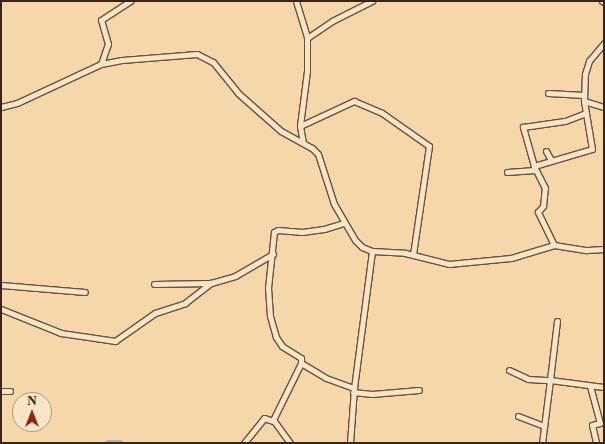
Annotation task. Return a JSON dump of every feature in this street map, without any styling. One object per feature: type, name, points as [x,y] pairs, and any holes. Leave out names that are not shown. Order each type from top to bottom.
[{"type":"street","points":[[101,64],[108,44],[101,20],[130,1]]},
{"type":"street","points":[[296,1],[307,38],[307,71],[300,126],[303,142]]},
{"type":"street","points":[[307,38],[332,21],[372,1]]},
{"type":"street","points":[[507,172],[535,168],[551,160],[592,149],[584,98],[587,66],[604,43]]},
{"type":"street","points":[[1,107],[17,103],[101,64],[173,55],[197,54],[206,57],[239,94],[272,123],[312,148],[322,161],[329,192],[344,223],[355,240],[372,251],[413,254],[435,261],[459,263],[511,258],[554,245],[587,250],[604,249]]},
{"type":"street","points":[[548,93],[584,98],[604,107]]},
{"type":"street","points":[[300,126],[354,101],[382,113],[429,146],[413,254]]},
{"type":"street","points":[[554,245],[538,212],[544,206],[545,188],[535,168],[524,126],[565,121],[586,113]]},
{"type":"street","points":[[546,151],[551,160]]},
{"type":"street","points":[[273,421],[301,363],[300,356],[285,349],[279,342],[270,316],[268,288],[276,231],[302,232],[324,229],[344,223]]},
{"type":"street","points":[[350,443],[353,390],[372,251]]},
{"type":"street","points":[[154,284],[211,283],[235,276],[273,254]]},
{"type":"street","points":[[1,309],[61,333],[115,341],[155,313],[192,299],[211,283]]},
{"type":"street","points":[[1,285],[85,292]]},
{"type":"street","points":[[542,443],[557,321]]},
{"type":"street","points":[[301,363],[333,382],[353,390],[372,394],[419,390]]},
{"type":"street","points":[[509,370],[528,379],[550,380],[604,387]]},
{"type":"street","points":[[590,386],[600,423],[592,425],[596,443]]},
{"type":"street","points":[[1,391],[10,391]]},
{"type":"street","points":[[518,416],[544,426]]},
{"type":"street","points":[[244,443],[264,418],[273,421],[290,443]]},
{"type":"waterway","points":[[108,443],[120,443]]}]
